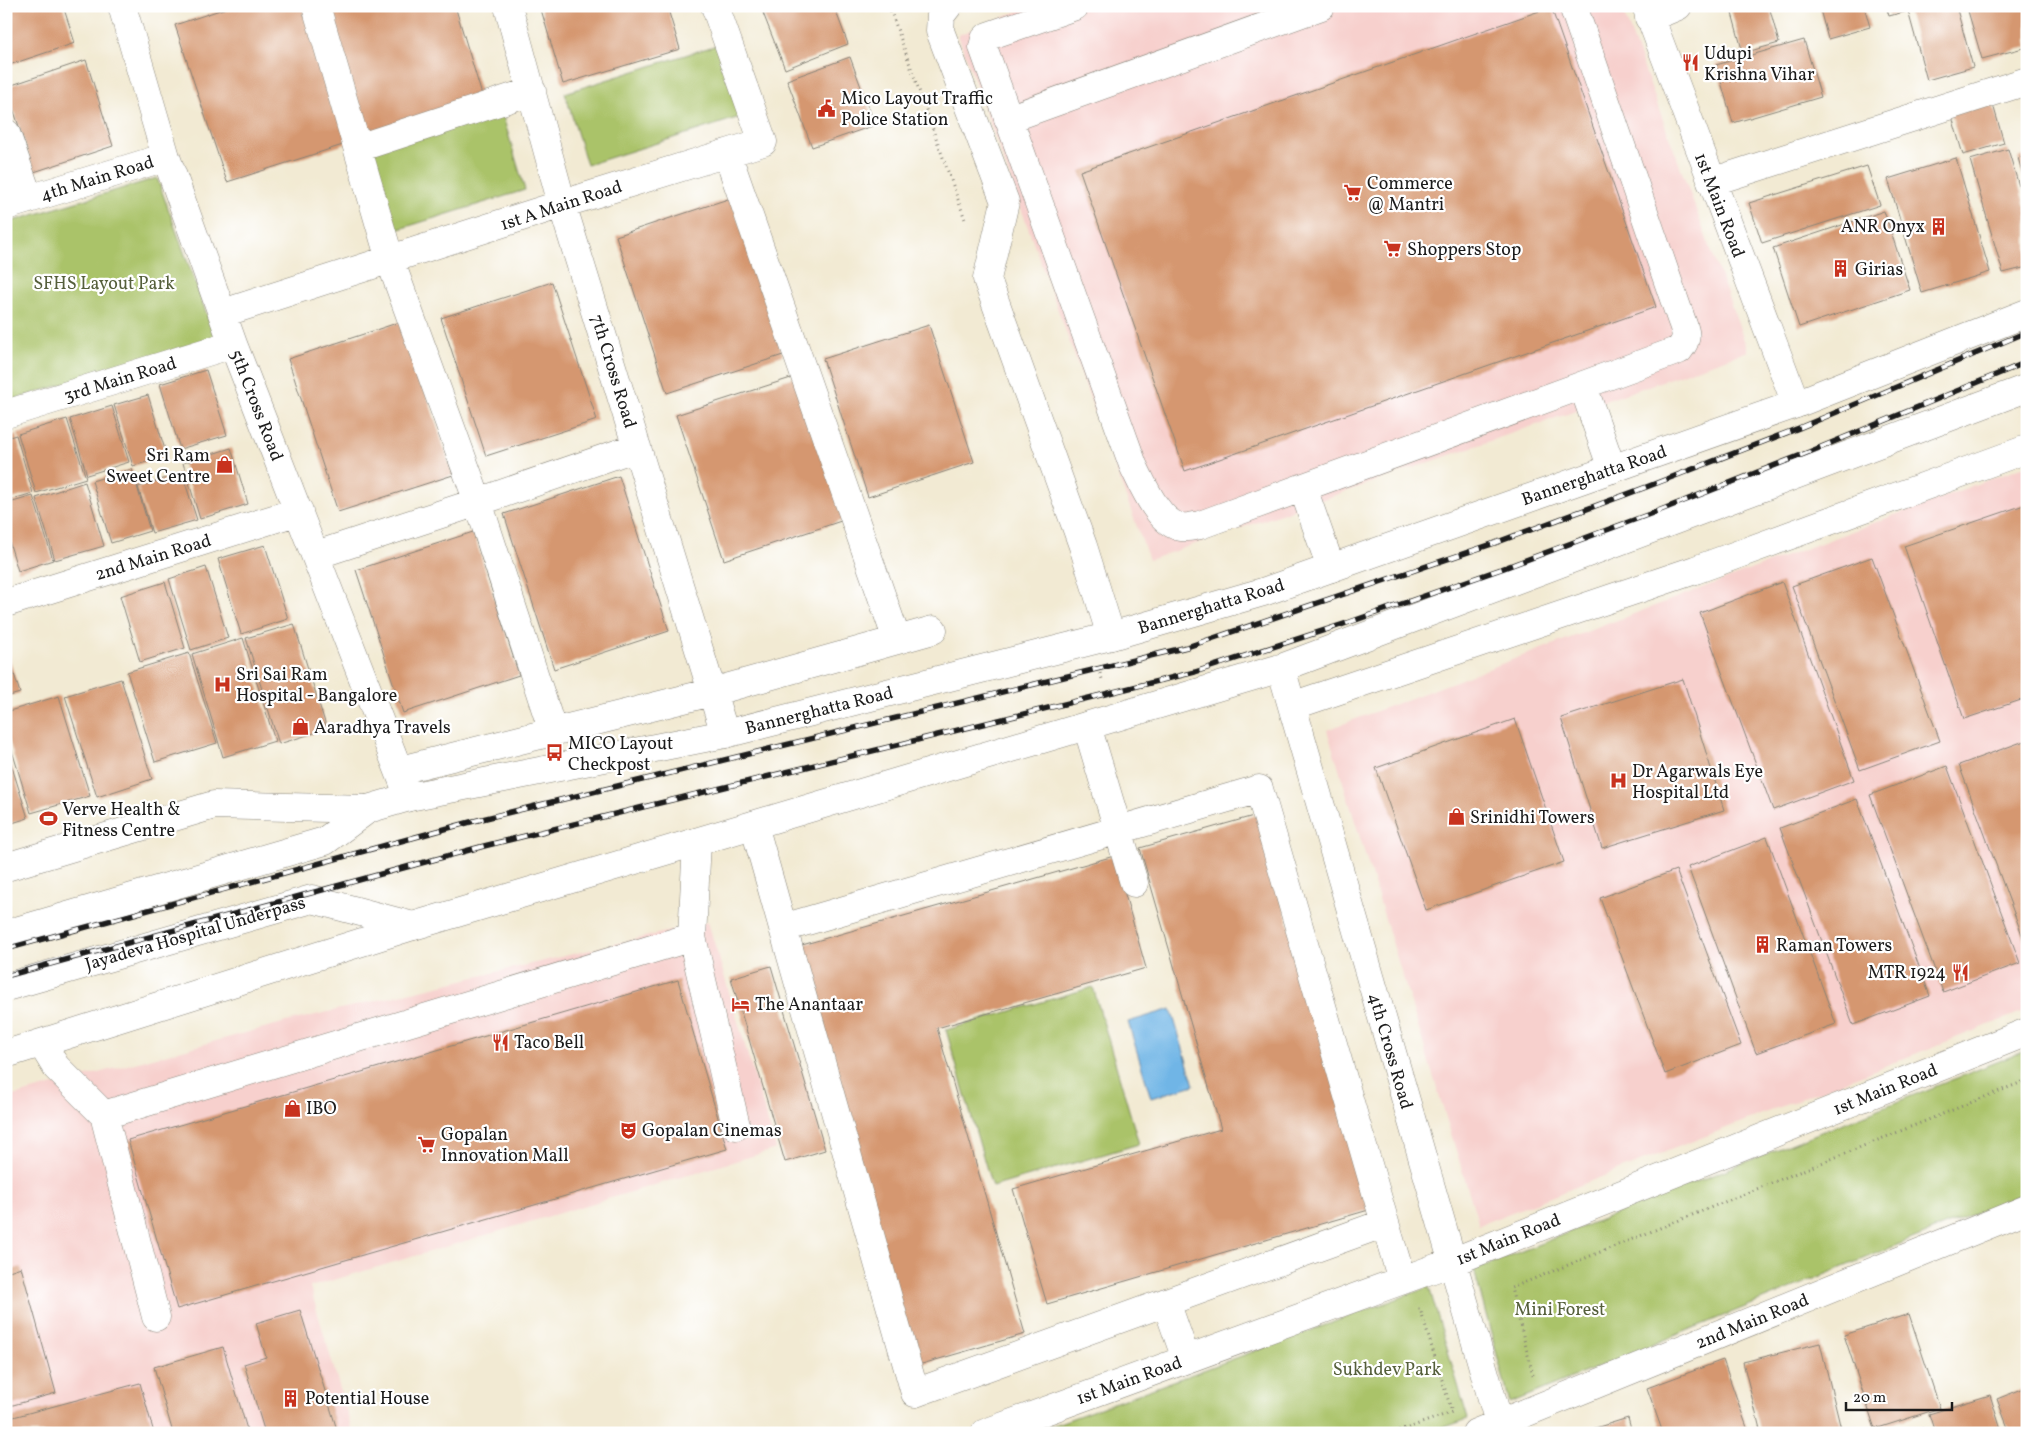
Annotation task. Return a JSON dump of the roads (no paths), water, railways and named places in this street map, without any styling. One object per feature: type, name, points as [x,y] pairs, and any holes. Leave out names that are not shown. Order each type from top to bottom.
[{"type":"main road","name":"5th Cross Road","points":[[122,6],[166,157],[233,344],[409,797]]},
{"type":"main road","points":[[316,6],[390,260],[478,502],[553,732]]},
{"type":"main road","name":"7th Cross Road","points":[[508,6],[562,204],[725,734]]},
{"type":"main road","name":"1st A Main Road","points":[[222,313],[763,142],[715,6]]},
{"type":"main road","points":[[948,6],[941,15],[940,31],[1005,202],[987,279],[1083,546],[1111,636]]},
{"type":"main road","points":[[1075,6],[988,36],[983,47],[1134,465],[1154,505],[1166,519],[1180,527],[1200,525],[1584,386],[1679,350],[1686,342],[1686,334],[1573,6]]},
{"type":"main road","points":[[1008,119],[1322,6]]},
{"type":"main road","points":[[1647,12],[1678,6]]},
{"type":"main road","name":"1st Main Road","points":[[1647,12],[1796,404]]},
{"type":"main road","points":[[1711,182],[2027,80]]},
{"type":"main road","points":[[358,148],[532,91]]},
{"type":"main road","name":"4th Main Road","points":[[6,133],[18,202],[166,157]]},
{"type":"main road","points":[[727,153],[897,640]]},
{"type":"main road","name":"Bannerghatta Road","points":[[368,809],[409,797],[725,734],[1111,636],[1263,592],[1796,404],[2027,313]]},
{"type":"main road","name":"3rd Main Road","points":[[6,414],[233,344]]},
{"type":"main road","points":[[1584,386],[1612,468]]},
{"type":"main road","points":[[6,1054],[413,926],[1281,668],[2027,388]]},
{"type":"main road","points":[[316,555],[637,447]]},
{"type":"main road","points":[[1292,706],[1695,570],[2027,449]]},
{"type":"main road","points":[[1303,488],[1331,568]]},
{"type":"main road","name":"2nd Main Road","points":[[6,603],[299,511]]},
{"type":"main road","points":[[400,770],[712,692],[933,630]]},
{"type":"main road","name":"4th Cross Road","points":[[1281,668],[1452,1262],[1493,1430]]},
{"type":"main road","points":[[1087,726],[1134,883]]},
{"type":"main road","points":[[783,928],[1260,789],[1402,1280]]},
{"type":"main road","points":[[6,867],[214,805],[368,809]]},
{"type":"main road","points":[[6,934],[325,841],[368,809]]},
{"type":"main road","points":[[754,825],[915,1393],[1385,1222]]},
{"type":"main road","points":[[697,842],[692,937],[736,1126]]},
{"type":"main road","name":"Jayadeva Hospital Underpass","points":[[6,987],[312,899],[413,926]]},
{"type":"main road","points":[[104,1115],[692,937]]},
{"type":"main road","name":"1st Main Road","points":[[985,1433],[1452,1262],[2027,1032]]},
{"type":"main road","points":[[42,1044],[56,1067],[104,1115],[156,1317]]},
{"type":"main road","name":"2nd Main Road","points":[[1493,1430],[2027,1209]]},
{"type":"main road","points":[[1166,1302],[1186,1359]]},
{"type":"water","points":[[1171,1009],[1194,1085],[1151,1098],[1128,1022]]},
{"type":"railway","points":[[6,949],[474,821],[1187,647],[1495,543],[1649,486],[1799,428],[2027,332]]},
{"type":"railway","points":[[6,976],[484,846],[1195,672],[1350,622],[1658,511],[1809,452],[2027,362]]},
{"type":"place","name":"Udupi Krishna Vihar","points":[[1690,63]]},
{"type":"place","name":"Mico Layout Traffic Police Station","points":[[827,108]]},
{"type":"place","name":"Commerce @ Mantri","points":[[1353,193]]},
{"type":"place","name":"ANR Onyx","points":[[1939,226]]},
{"type":"place","name":"Shoppers Stop","points":[[1393,249]]},
{"type":"place","name":"Girias","points":[[1841,269]]},
{"type":"place","name":"Sri Ram Sweet Centre","points":[[224,465]]},
{"type":"place","name":"Sri Sai Ram Hospital - Bangalore","points":[[222,684]]},
{"type":"place","name":"Aaradhya Travels","points":[[300,727]]},
{"type":"place","name":"MICO Layout Checkpost","points":[[554,753]]},
{"type":"place","name":"Dr Agarwals Eye Hospital Ltd","points":[[1618,781]]},
{"type":"place","name":"Srinidhi Towers","points":[[1456,817]]},
{"type":"place","name":"Verve Health & Fitness Centre","points":[[48,819]]},
{"type":"place","name":"Raman Towers","points":[[1762,945]]},
{"type":"place","name":"MTR 1924","points":[[1960,972]]},
{"type":"place","name":"The Anantaar","points":[[741,1004]]},
{"type":"place","name":"Taco Bell","points":[[500,1042]]},
{"type":"place","name":"IBO","points":[[292,1108]]},
{"type":"place","name":"Gopalan Cinemas","points":[[628,1130]]},
{"type":"place","name":"Gopalan Innovation Mall","points":[[427,1144]]},
{"type":"place","name":"Potential House","points":[[291,1398]]},
{"type":"park label","name":"SFHS Layout Park","points":[[104,283]]},
{"type":"park label","name":"Mini Forest","points":[[1560,1309]]},
{"type":"park label","name":"Sukhdev Park","points":[[1387,1369]]}]
